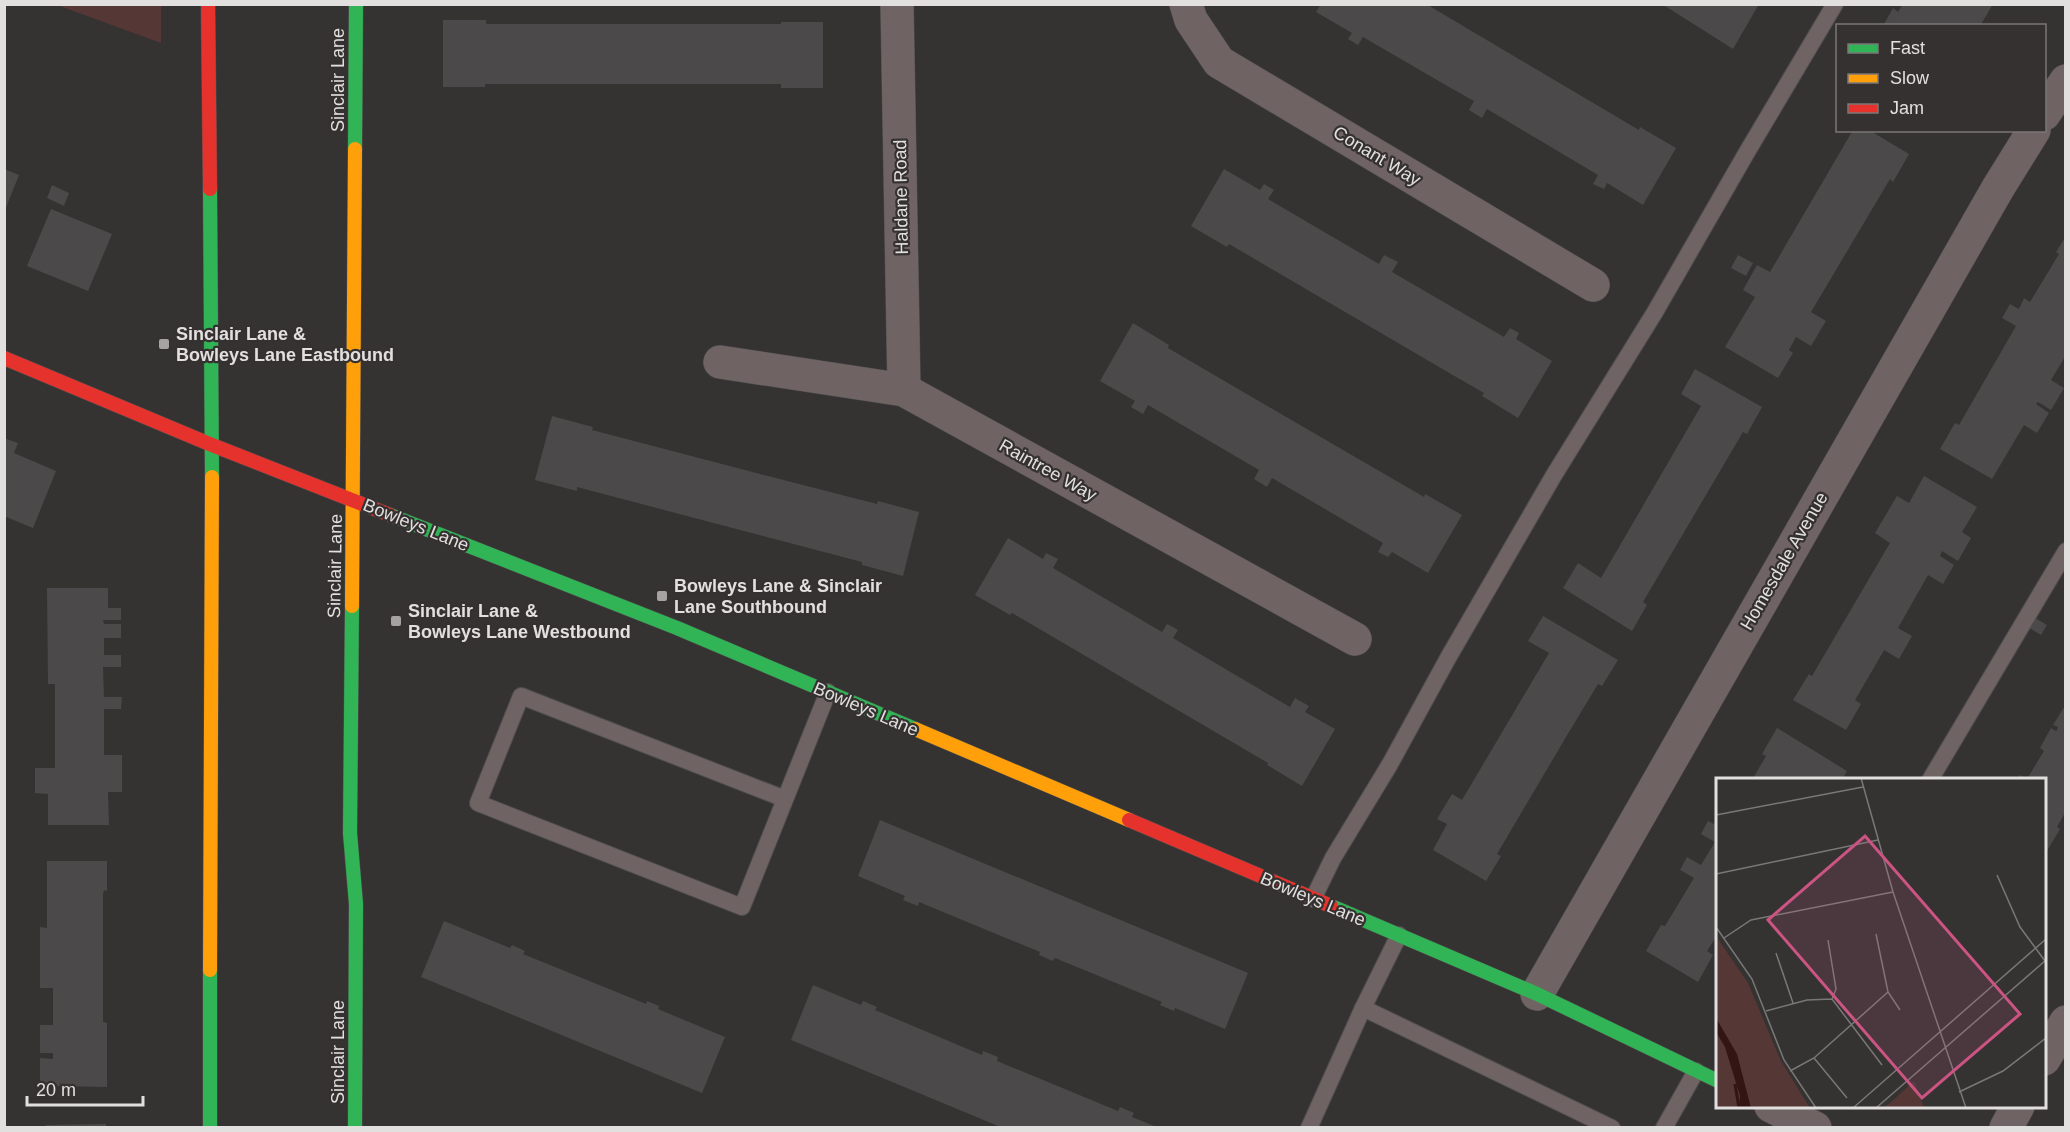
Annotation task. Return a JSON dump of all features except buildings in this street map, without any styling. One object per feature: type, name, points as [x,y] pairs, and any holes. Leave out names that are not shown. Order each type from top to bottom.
[{"type":"main road","points":[[208,4],[212,445],[210,1128]]},
{"type":"main road","name":"Sinclair Lane","points":[[355,1128],[356,904],[350,833],[356,4]]},
{"type":"main road","name":"Bowleys Lane","points":[[4,358],[212,445],[677,628],[1537,994],[1716,1080]]},
{"type":"street","name":"Haldane Road","points":[[897,4],[904,390]]},
{"type":"street","name":"Conant Way","points":[[1186,4],[1191,20],[1219,62],[1593,285]]},
{"type":"street","points":[[2046,111],[2066,81]]},
{"type":"street","name":"Homesdale Avenue","points":[[1537,994],[1998,188],[2033,132]]},
{"type":"street","name":"Raintree Way","points":[[720,362],[904,390],[1355,639]]},
{"type":"street","points":[[2046,1056],[2066,1022]]},
{"type":"street","points":[[1773,1108],[1815,1128]]},
{"type":"street","points":[[2006,1128],[2017,1108]]},
{"type":"lane","points":[[1312,899],[1548,485],[1655,312],[1835,4]]},
{"type":"lane","points":[[1931,778],[2066,551]]},
{"type":"lane","points":[[785,799],[521,696],[478,803],[742,908],[828,692]]},
{"type":"lane","points":[[1309,1128],[1398,935]]},
{"type":"lane","points":[[1363,1008],[1612,1128]]},
{"type":"lane","points":[[1664,1128],[1696,1071]]},
{"type":"shaded area","points":[[57,5],[161,5],[161,43]]},
{"type":"traffic: fast","points":[[355,149],[356,4]]},
{"type":"traffic: fast","points":[[210,189],[212,477]]},
{"type":"traffic: fast","points":[[390,515],[677,628],[915,729]]},
{"type":"traffic: fast","points":[[352,606],[350,833],[356,904],[355,1128]]},
{"type":"traffic: fast","points":[[1331,906],[1537,994],[1716,1080]]},
{"type":"traffic: fast","points":[[210,970],[210,1128]]},
{"type":"traffic: slow","points":[[352,606],[355,149]]},
{"type":"traffic: slow","points":[[210,970],[212,477]]},
{"type":"traffic: slow","points":[[915,729],[1129,820]]},
{"type":"traffic: jam","points":[[208,4],[210,189]]},
{"type":"traffic: jam","points":[[4,358],[212,445],[390,515]]},
{"type":"traffic: jam","points":[[1129,820],[1331,906]]},
{"type":"place","name":"Sinclair Lane & Bowleys Lane Eastbound","points":[[164,344]]},
{"type":"place","name":"Bowleys Lane & Sinclair Lane Southbound","points":[[662,596]]},
{"type":"place","name":"Sinclair Lane & Bowleys Lane Westbound","points":[[396,621]]}]
